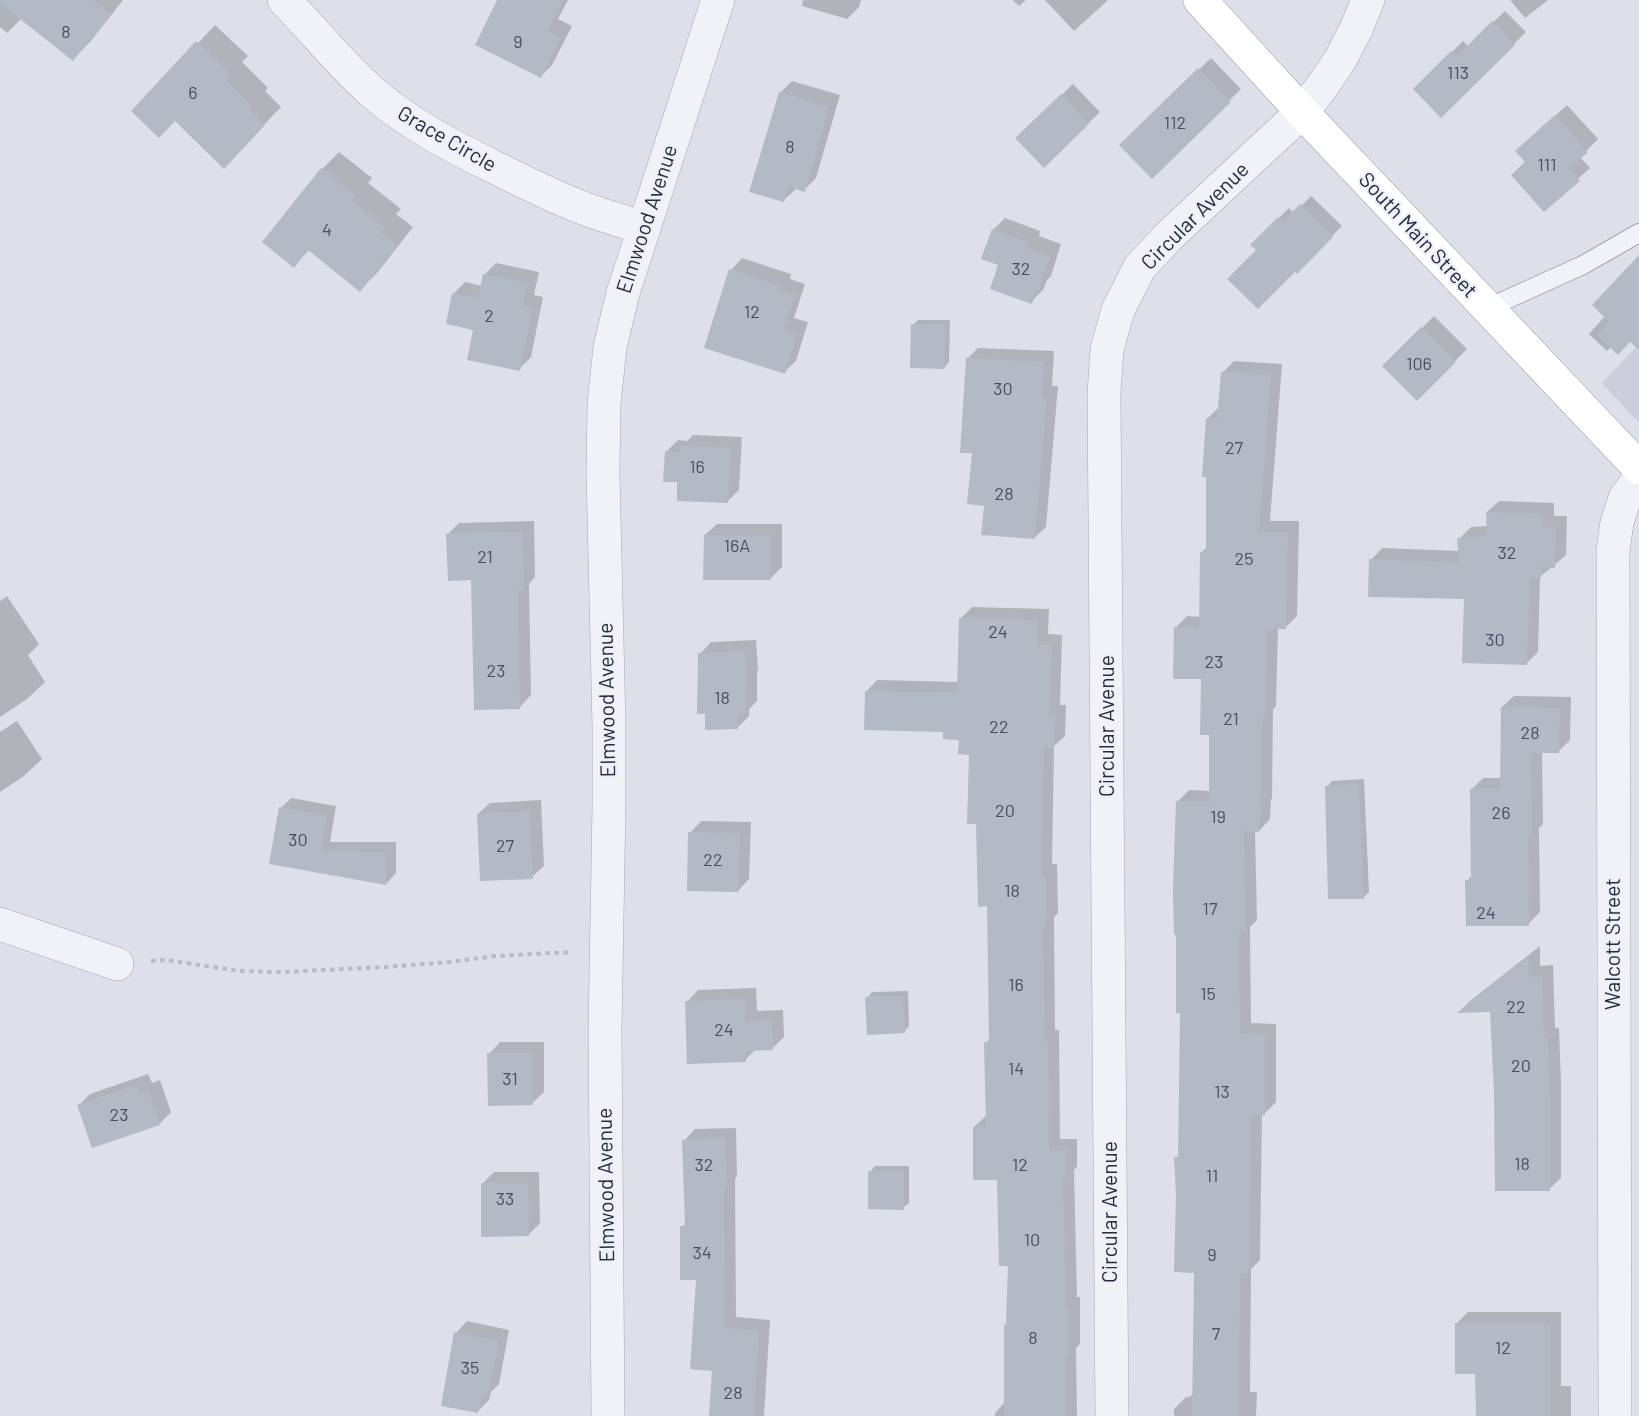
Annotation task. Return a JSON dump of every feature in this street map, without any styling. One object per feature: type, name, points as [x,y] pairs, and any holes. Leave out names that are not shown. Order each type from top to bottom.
[{"type":"main road","name":"South Main Street","points":[[1200,0],[1302,112],[1639,468]]},
{"type":"street","name":"Grace Circle","points":[[284,0],[301,16],[334,56],[372,92],[406,118],[451,146],[542,191],[590,211],[643,228]]},
{"type":"street","name":"Elmwood Avenue","points":[[608,1416],[605,1040],[609,726],[603,473],[604,404],[610,347],[623,293],[718,0]]},
{"type":"street","name":"Circular Avenue","points":[[1112,1416],[1104,393],[1107,349],[1118,310],[1140,267],[1302,112],[1340,60],[1368,0]]},
{"type":"street","name":"Walcott Street","points":[[1615,1416],[1612,551],[1617,522],[1625,498],[1639,479]]},
{"type":"street","points":[[0,924],[117,964]]},
{"type":"lane","points":[[1488,308],[1582,265],[1639,233]]},
{"type":"path","points":[[117,964],[166,960],[240,971],[282,972],[386,967],[495,956],[606,951]]},
{"type":"shaded area","points":[[1639,344],[1639,423],[1602,383]]},
{"type":"building","points":[[0,0],[93,0],[111,14],[73,61],[0,3]]},
{"type":"building","points":[[497,0],[563,0],[547,31],[561,38],[541,78],[475,45]]},
{"type":"building","points":[[1492,21],[1515,45],[1441,118],[1413,89],[1451,51],[1456,57]]},
{"type":"building","points":[[196,41],[231,74],[226,80],[252,106],[249,109],[265,125],[224,169],[175,121],[159,138],[131,111]]},
{"type":"building","points":[[1198,68],[1231,102],[1152,179],[1119,145]]},
{"type":"building","points":[[779,92],[829,107],[805,192],[789,187],[784,202],[749,192]]},
{"type":"building","points":[[1061,94],[1089,124],[1044,168],[1015,138]]},
{"type":"building","points":[[1555,115],[1588,152],[1569,169],[1580,181],[1544,212],[1511,175],[1525,162],[1515,151]]},
{"type":"building","points":[[321,168],[356,196],[352,201],[385,227],[380,232],[397,245],[360,292],[308,250],[294,268],[262,242]]},
{"type":"building","points":[[1300,204],[1333,237],[1258,309],[1227,279],[1256,250],[1250,245],[1278,217],[1283,222]]},
{"type":"building","points":[[992,229],[1030,243],[1028,248],[1050,256],[1032,304],[990,289],[998,265],[981,259]]},
{"type":"building","points":[[1639,255],[1639,350],[1630,342],[1618,355],[1597,335],[1609,322],[1592,305]]},
{"type":"building","points":[[729,269],[781,286],[779,291],[795,295],[784,329],[797,334],[785,374],[704,348]]},
{"type":"building","points":[[483,274],[528,283],[523,306],[533,308],[520,371],[467,360],[473,330],[446,324],[452,293],[478,298]]},
{"type":"building","points":[[911,324],[945,325],[944,369],[910,368]]},
{"type":"building","points":[[1421,327],[1456,362],[1417,401],[1382,366]]},
{"type":"building","points":[[966,358],[1044,362],[1042,397],[1047,397],[1035,539],[981,535],[984,506],[967,504],[972,453],[960,453]]},
{"type":"building","points":[[1221,372],[1271,375],[1259,532],[1288,532],[1286,629],[1267,629],[1259,832],[1244,831],[1246,933],[1239,933],[1240,1034],[1265,1035],[1265,1115],[1251,1115],[1249,1274],[1240,1273],[1239,1416],[1192,1416],[1194,1273],[1174,1272],[1176,1196],[1174,1157],[1178,1157],[1180,1013],[1176,1013],[1176,935],[1174,935],[1173,889],[1176,801],[1209,802],[1209,735],[1200,735],[1201,679],[1173,679],[1174,627],[1199,628],[1200,552],[1206,552],[1206,477],[1202,477],[1206,418],[1217,419]]},
{"type":"building","points":[[680,445],[731,448],[728,503],[677,501],[677,482],[663,482],[665,451],[680,452]]},
{"type":"building","points":[[1486,512],[1543,514],[1543,527],[1556,527],[1555,568],[1541,567],[1541,579],[1530,579],[1527,665],[1462,663],[1464,599],[1368,597],[1369,559],[1459,563],[1457,538],[1487,536]]},
{"type":"building","points":[[523,532],[524,590],[518,590],[520,709],[474,710],[471,580],[448,581],[446,534]]},
{"type":"building","points":[[704,535],[771,535],[771,580],[703,580]]},
{"type":"building","points":[[959,618],[1038,620],[1037,645],[1052,645],[1049,716],[1055,716],[1054,748],[1044,748],[1041,875],[1046,875],[1047,926],[1043,926],[1045,1041],[1048,1041],[1049,1150],[1066,1150],[1066,1180],[1063,1180],[1069,1357],[1066,1357],[1066,1416],[1004,1416],[1004,1325],[1006,1325],[1008,1266],[999,1266],[997,1180],[973,1180],[973,1127],[986,1127],[984,1042],[989,1042],[987,906],[978,907],[976,824],[967,824],[969,755],[958,754],[959,740],[943,739],[943,732],[864,730],[865,691],[957,693]]},
{"type":"building","points":[[745,651],[746,714],[738,714],[738,729],[705,730],[705,714],[697,714],[698,653]]},
{"type":"building","points":[[1501,707],[1560,708],[1559,753],[1531,753],[1532,837],[1528,837],[1529,926],[1466,926],[1465,880],[1471,880],[1470,789],[1500,788]]},
{"type":"building","points":[[1359,784],[1364,899],[1328,899],[1325,786]]},
{"type":"building","points":[[279,807],[327,816],[321,851],[386,852],[386,885],[269,864]]},
{"type":"building","points":[[529,811],[533,879],[480,881],[477,814]]},
{"type":"building","points":[[688,832],[740,833],[738,892],[687,891]]},
{"type":"building","points":[[1529,956],[1529,977],[1542,976],[1544,1039],[1548,1038],[1550,1191],[1495,1191],[1490,1012],[1457,1013]]},
{"type":"building","points":[[903,996],[905,1033],[867,1035],[865,997]]},
{"type":"building","points":[[745,999],[746,1022],[772,1021],[773,1050],[745,1051],[746,1062],[687,1064],[685,1001]]},
{"type":"building","points":[[487,1053],[533,1053],[533,1105],[488,1106]]},
{"type":"building","points":[[137,1084],[140,1094],[149,1091],[160,1125],[92,1148],[77,1105]]},
{"type":"building","points":[[725,1139],[727,1189],[724,1190],[725,1328],[759,1331],[754,1416],[709,1416],[712,1371],[690,1369],[696,1280],[680,1280],[680,1226],[685,1226],[682,1140]]},
{"type":"building","points":[[868,1171],[904,1171],[904,1210],[868,1209]]},
{"type":"building","points":[[481,1183],[528,1183],[529,1236],[481,1237]]},
{"type":"building","points":[[1455,1323],[1550,1323],[1550,1416],[1476,1416],[1475,1374],[1455,1374]]},
{"type":"building","points":[[454,1332],[499,1341],[488,1397],[482,1396],[478,1413],[441,1406]]}]
